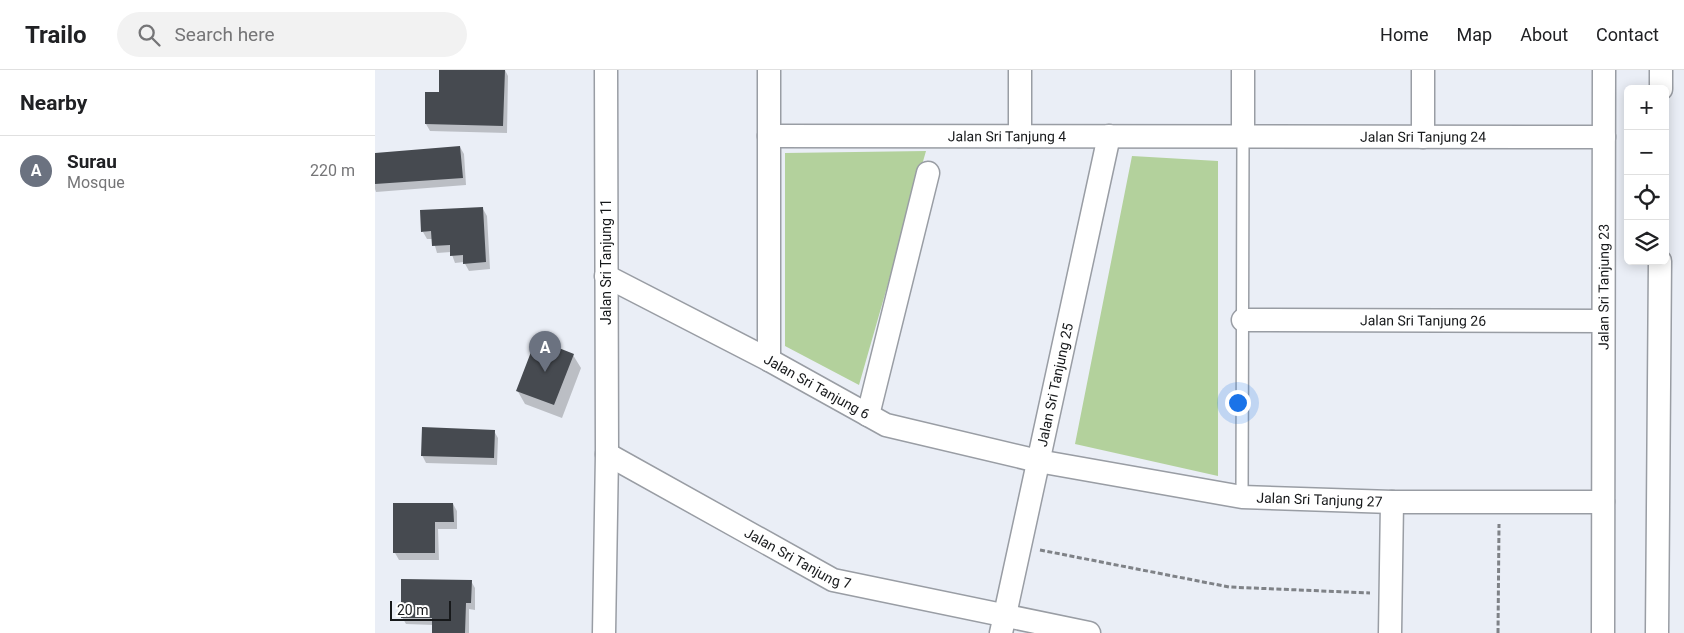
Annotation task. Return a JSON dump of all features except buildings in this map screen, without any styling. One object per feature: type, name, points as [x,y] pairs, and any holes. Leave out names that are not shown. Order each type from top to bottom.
[{"type":"street","name":"Jalan Sri Tanjung 11","points":[[606,70],[608,631]]},
{"type":"street","points":[[769,70],[769,360]]},
{"type":"street","points":[[1020,70],[1020,136]]},
{"type":"street","points":[[1243,70],[1243,137]]},
{"type":"street","points":[[1423,70],[1423,137]]},
{"type":"street","name":"Jalan Sri Tanjung 23","points":[[1603,633],[1604,70]]},
{"type":"street","points":[[1661,70],[1661,85]]},
{"type":"street","name":"Jalan Sri Tanjung 4","points":[[769,136],[1243,137]]},
{"type":"street","name":"Jalan Sri Tanjung 25","points":[[1003,624],[1109,136]]},
{"type":"street","name":"Jalan Sri Tanjung 24","points":[[1243,137],[1604,137]]},
{"type":"street","points":[[868,415],[928,173]]},
{"type":"street","points":[[1657,633],[1660,265]]},
{"type":"street","name":"Jalan Sri Tanjung 6","points":[[606,276],[769,360],[886,425],[1038,461]]},
{"type":"street","name":"Jalan Sri Tanjung 26","points":[[1243,320],[1603,321]]},
{"type":"street","name":"Jalan Sri Tanjung 7","points":[[607,454],[833,580],[1003,624],[1089,633]]},
{"type":"street","name":"Jalan Sri Tanjung 27","points":[[1038,461],[1242,497],[1499,504],[1603,502]]},
{"type":"street","points":[[1390,633],[1392,502]]},
{"type":"lane","points":[[1242,497],[1243,137]]},
{"type":"path","points":[[1498,633],[1499,504]]},
{"type":"path","points":[[1020,546],[1229,587],[1391,594]]},
{"type":"green space","points":[[926,151],[859,385],[785,346],[785,153]]},
{"type":"green space","points":[[1132,156],[1218,161],[1218,476],[1075,444]]},
{"type":"place","name":"Surau","points":[[545,372]]}]
